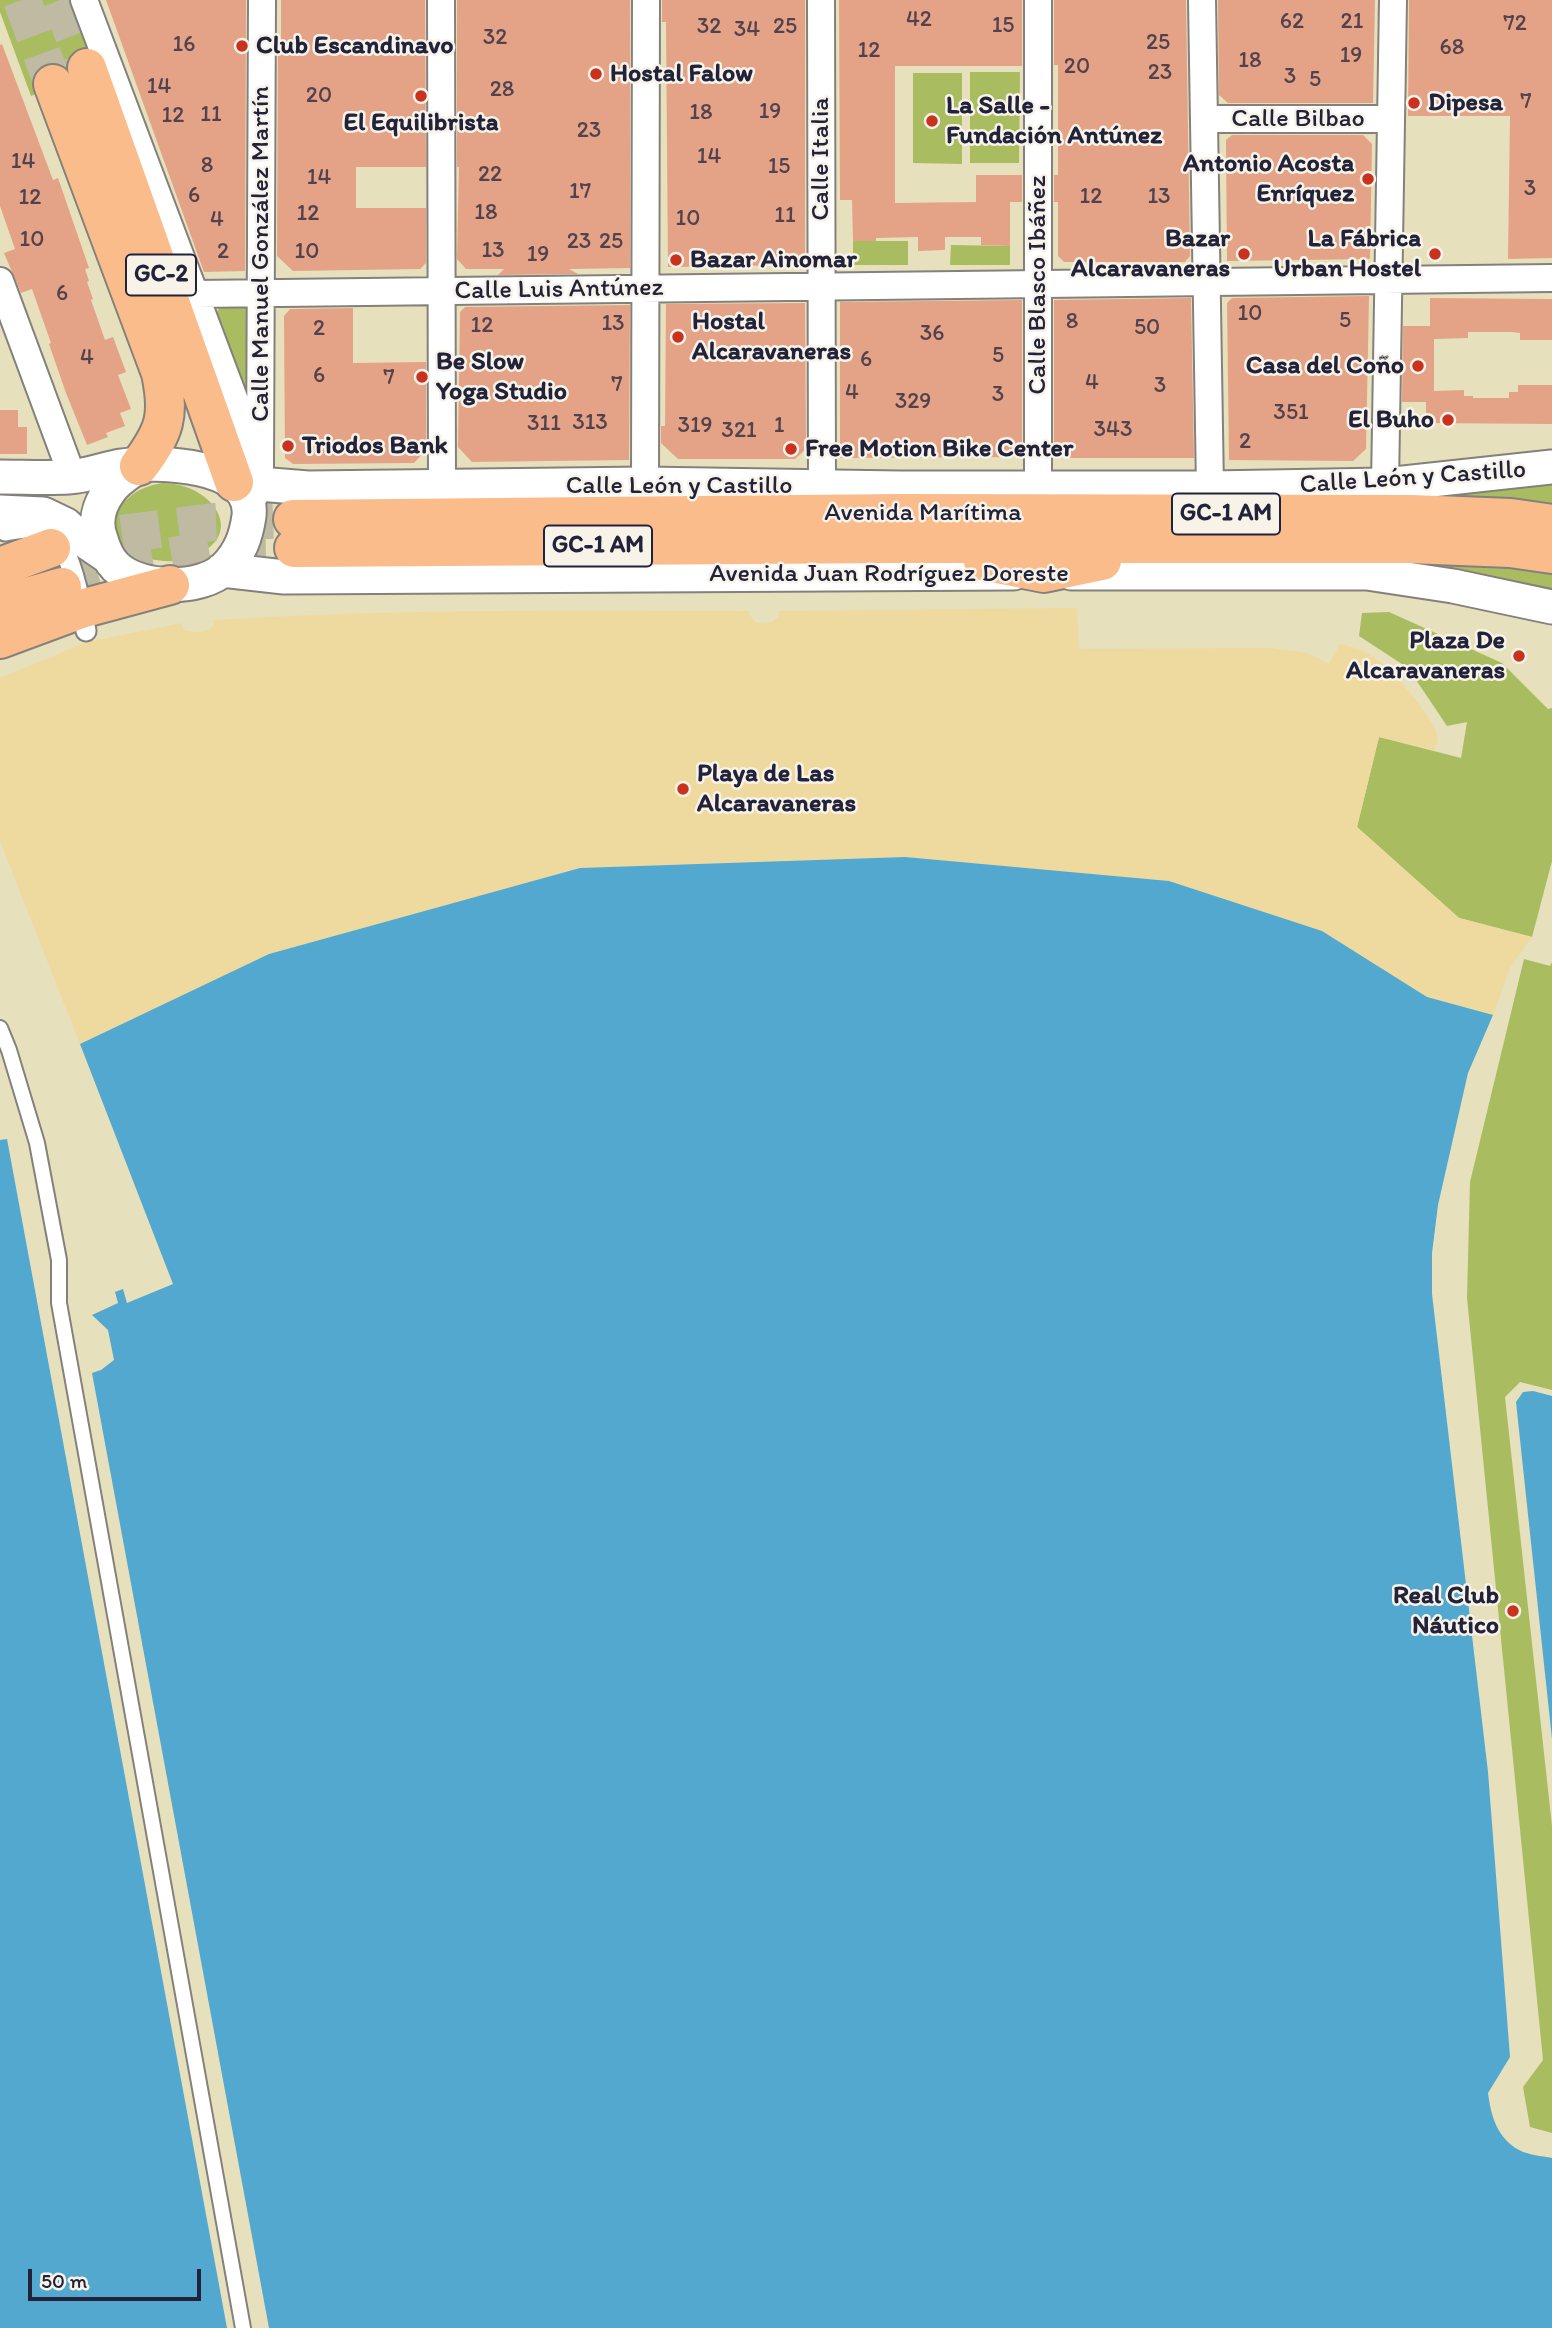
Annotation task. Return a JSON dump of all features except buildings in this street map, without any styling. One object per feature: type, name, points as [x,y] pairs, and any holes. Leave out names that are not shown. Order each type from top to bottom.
[{"type":"highway","name":"GC-2","points":[[139,466],[155,444],[165,419],[166,398],[161,373],[70,76],[251,485]]},
{"type":"highway","points":[[901,515],[960,501],[1026,496]]},
{"type":"highway","name":"Avenida Marítima","points":[[901,515],[1026,496],[1511,519],[1552,524]]},
{"type":"highway","points":[[901,515],[1044,573],[1175,545]]},
{"type":"highway","name":"Avenida Marítima","points":[[298,518],[901,515],[1175,545],[1410,544],[1510,548],[1552,554]]},
{"type":"highway","points":[[2,537],[51,548]]},
{"type":"highway","points":[[0,639],[76,609],[170,585]]},
{"type":"highway","points":[[0,605],[76,609]]},
{"type":"street","points":[[84,0],[195,294],[251,485],[243,544],[222,570],[207,579],[170,585],[134,578],[116,568],[107,556],[96,527],[102,504],[112,488],[139,466]]},
{"type":"street","name":"Calle Manuel González Martín","points":[[251,485],[262,293],[262,0]]},
{"type":"street","points":[[441,0],[442,487]]},
{"type":"street","points":[[645,484],[646,0]]},
{"type":"street","name":"Calle Italia","points":[[821,0],[822,487]]},
{"type":"street","name":"Calle Blasco Ibáñez","points":[[1026,496],[1038,284],[1038,0]]},
{"type":"street","points":[[1202,0],[1210,488]]},
{"type":"street","points":[[1385,485],[1393,0]]},
{"type":"street","name":"Calle Bilbao","points":[[1204,119],[1391,119]]},
{"type":"street","name":"Calle Luis Antúnez","points":[[195,294],[1552,278]]},
{"type":"street","points":[[0,281],[68,462],[78,476]]},
{"type":"street","points":[[0,477],[78,476],[122,466],[158,465],[199,469],[251,485]]},
{"type":"street","name":"Calle León y Castillo","points":[[1026,496],[1210,488],[1385,485],[1552,467]]},
{"type":"street","name":"Calle León y Castillo","points":[[251,485],[298,518],[442,487],[645,484],[822,487],[901,515]]},
{"type":"street","points":[[2,537],[43,514],[66,525],[107,556]]},
{"type":"street","points":[[2,537],[40,528],[57,534],[66,550],[76,609]]},
{"type":"street","name":"Avenida Juan Rodríguez Doreste","points":[[222,570],[284,578],[886,572],[1367,573],[1453,586],[1552,607]]},
{"type":"lane","points":[[0,1028],[4,1052],[37,1143],[57,1247],[59,1303],[243,2328]]},
{"type":"green space","points":[[0,0],[73,0],[99,68],[31,96],[0,12]]},
{"type":"green space","points":[[970,72],[1020,72],[1019,163],[970,163]]},
{"type":"green space","points":[[913,73],[962,73],[962,164],[913,163]]},
{"type":"green space","points":[[853,241],[908,241],[908,265],[853,265]]},
{"type":"green space","points":[[951,245],[1010,246],[1010,265],[950,265]]},
{"type":"green space","points":[[249,302],[248,395],[216,314],[220,306]]},
{"type":"green space","points":[[1552,481],[1552,511],[1262,494]]},
{"type":"green space","points":[[162,483],[181,485],[197,492],[210,502],[218,513],[221,526],[218,538],[207,549],[188,558],[165,561],[132,552],[120,543],[114,531],[114,519],[120,507],[130,496],[144,488]]},
{"type":"green space","points":[[1262,559],[1552,566],[1552,594]]},
{"type":"green space","points":[[1389,612],[1502,663],[1548,709],[1552,708],[1552,861],[1532,937],[1459,918],[1357,827],[1379,737],[1461,758],[1467,722],[1447,726],[1408,668],[1359,636],[1362,613]]},
{"type":"green space","name":"Real Club Náutico","points":[[1524,959],[1550,966],[1552,962],[1552,1390],[1520,1382],[1505,1397],[1552,1826],[1552,2133],[1530,2127],[1523,2087],[1543,2060],[1467,1298],[1470,1182]]},
{"type":"sand","name":"Playa de Las Alcaravaneras","points":[[1077,608],[1079,649],[1271,648],[1307,653],[1329,664],[1340,644],[1367,653],[1392,673],[1422,709],[1436,731],[1438,740],[1434,750],[1379,737],[1357,827],[1459,918],[1532,937],[1510,968],[1493,1015],[1427,997],[1322,931],[1169,881],[905,857],[580,868],[269,954],[80,1044],[0,841],[0,678],[87,642],[182,623],[183,630],[199,632],[213,626],[213,620],[347,614],[749,611],[749,615],[757,623],[772,622],[779,616],[779,611]]},
{"type":"water","points":[[905,857],[1169,881],[1322,931],[1427,997],[1493,1015],[1468,1073],[1438,1205],[1432,1253],[1432,1294],[1488,1772],[1510,2057],[1488,2093],[1493,2118],[1505,2139],[1523,2152],[1552,2158],[1552,2328],[269,2328],[92,1373],[114,1360],[108,1330],[92,1315],[118,1303],[115,1292],[123,1289],[127,1303],[173,1284],[80,1044],[269,954],[580,868]]},
{"type":"water","points":[[7,1139],[227,2328],[0,2328],[0,1140]]},
{"type":"water","points":[[1533,1391],[1552,1396],[1552,1739],[1516,1402],[1523,1392]]},
{"type":"tunnel","points":[[22,0],[53,84]]},
{"type":"tunnel","points":[[60,0],[87,68]]},
{"type":"tunnel","points":[[66,545],[121,534],[213,522],[293,519]]},
{"type":"tunnel","points":[[62,587],[129,564],[213,549],[294,548]]},
{"type":"place","name":"Club Escandinavo","points":[[242,46]]},
{"type":"place","name":"Hostal Falow","points":[[596,74]]},
{"type":"place","name":"El Equilibrista","points":[[421,96]]},
{"type":"place","name":"Dipesa","points":[[1414,103]]},
{"type":"place","name":"La Salle - Fundación Antúnez","points":[[932,121]]},
{"type":"place","name":"Antonio Acosta Enríquez","points":[[1368,179]]},
{"type":"place","name":"Bazar Alcaravaneras","points":[[1244,254]]},
{"type":"place","name":"La Fábrica Urban Hostel","points":[[1435,254]]},
{"type":"place","name":"Bazar Ainomar","points":[[676,260]]},
{"type":"place","name":"Hostal Alcaravaneras","points":[[678,337]]},
{"type":"place","name":"Casa del Coño","points":[[1418,366]]},
{"type":"place","name":"Be Slow Yoga Studio","points":[[422,377]]},
{"type":"place","name":"El Buho","points":[[1448,420]]},
{"type":"place","name":"Triodos Bank","points":[[288,446]]},
{"type":"place","name":"Free Motion Bike Center","points":[[791,449]]},
{"type":"place","name":"Plaza De Alcaravaneras","points":[[1519,656]]},
{"type":"place","name":"Playa de Las Alcaravaneras","points":[[683,789]]},
{"type":"place","name":"Real Club Náutico","points":[[1513,1611]]}]
